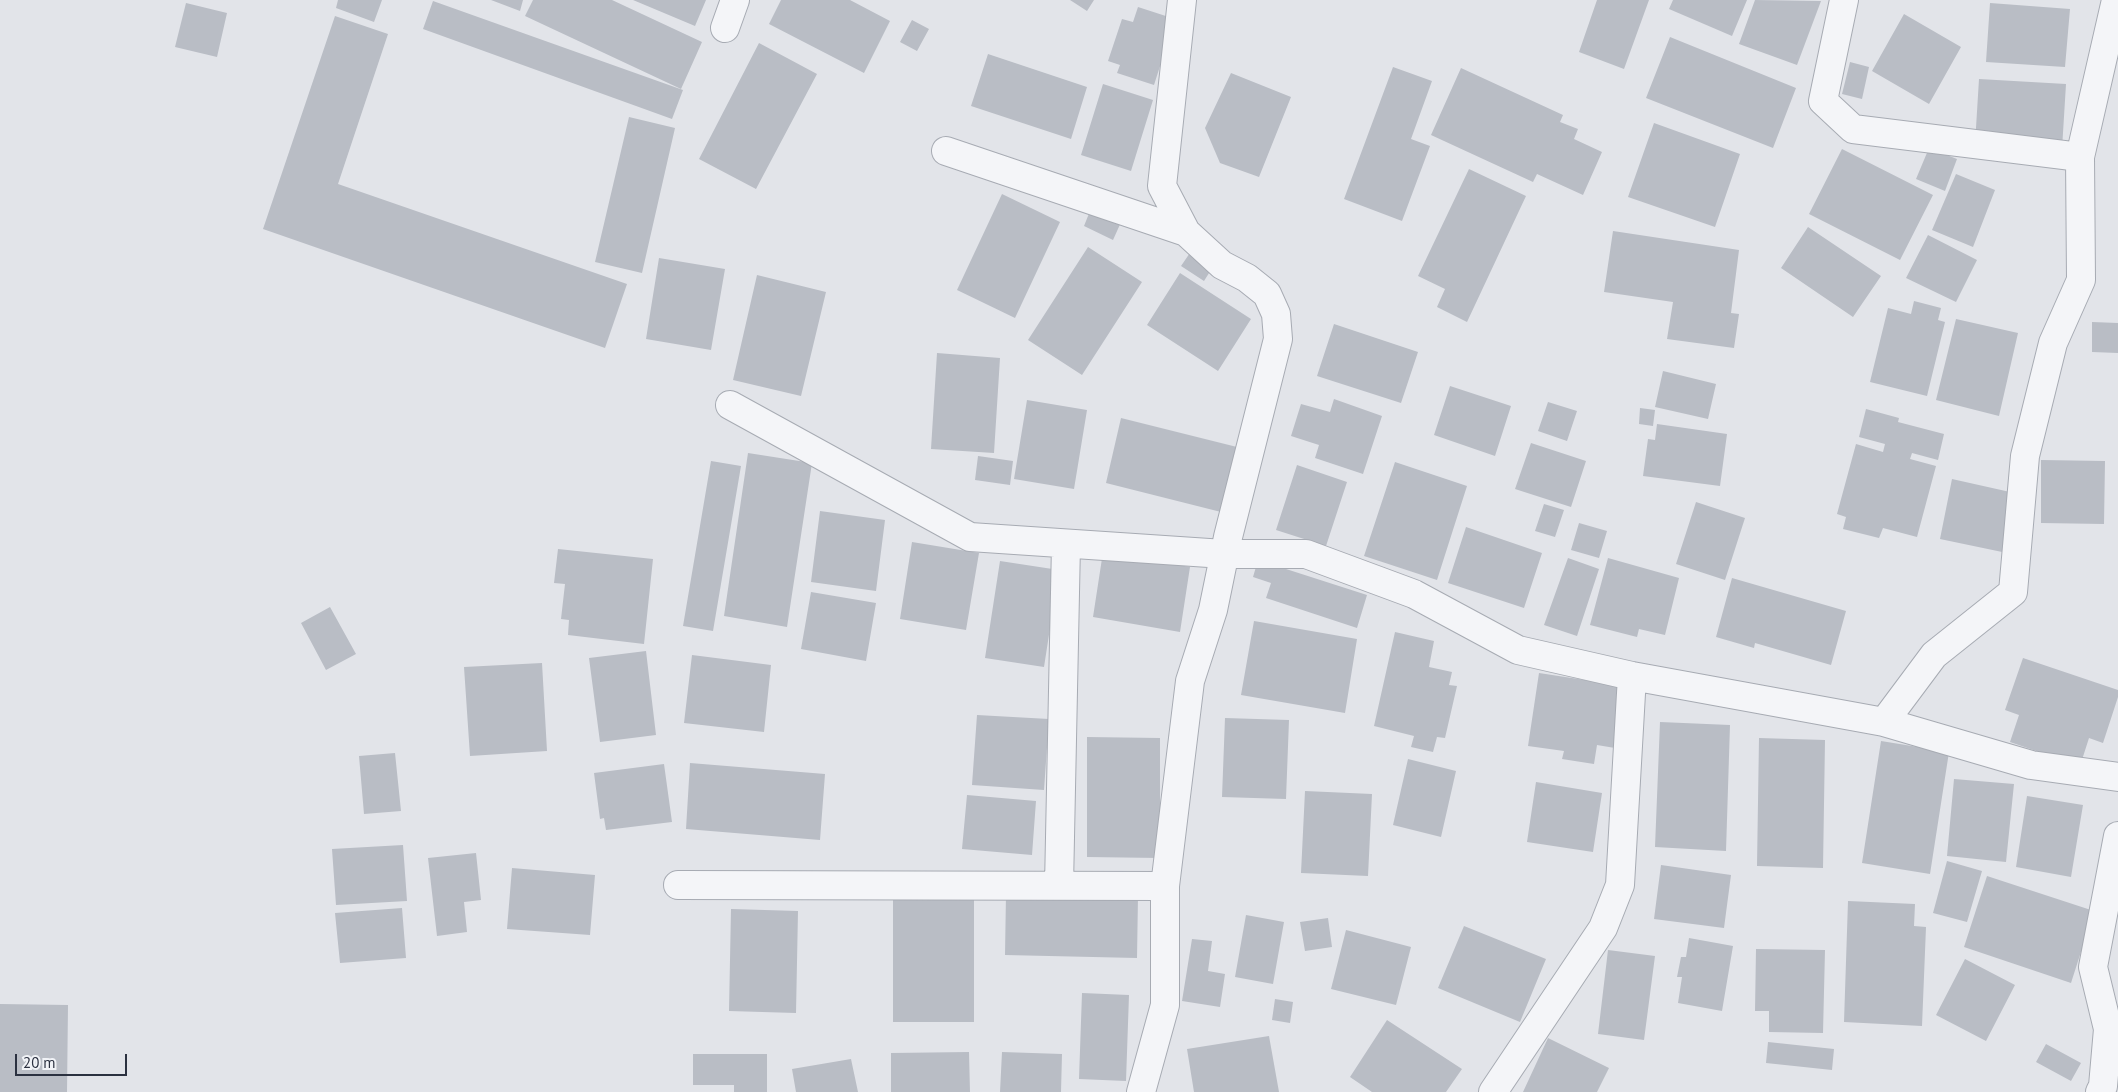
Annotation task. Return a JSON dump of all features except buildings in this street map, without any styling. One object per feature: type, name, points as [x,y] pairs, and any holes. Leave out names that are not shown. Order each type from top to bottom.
[{"type":"street","points":[[725,28],[735,0]]},
{"type":"street","points":[[1141,1092],[1165,1005],[1165,886],[1190,681],[1213,610],[1224,554],[1278,339],[1276,314],[1267,294],[1247,278],[1222,265],[1186,232],[1162,186],[1182,0]]},
{"type":"street","points":[[1844,0],[1823,101],[1853,129],[2080,157]]},
{"type":"street","points":[[1884,722],[1934,655],[2013,592],[2025,456],[2053,343],[2081,280],[2080,157],[2116,0]]},
{"type":"street","points":[[946,150],[1186,232]]},
{"type":"street","points":[[730,405],[970,537],[1224,554],[1306,554],[1414,594],[1518,650],[1632,676],[1884,722],[2031,765],[2118,777]]},
{"type":"street","points":[[1059,886],[1066,544]]},
{"type":"street","points":[[1493,1092],[1603,928],[1620,885],[1632,676]]},
{"type":"street","points":[[2100,1092],[2103,1086],[2108,1029],[2093,967],[2118,836]]},
{"type":"street","points":[[678,884],[1165,886]]}]
